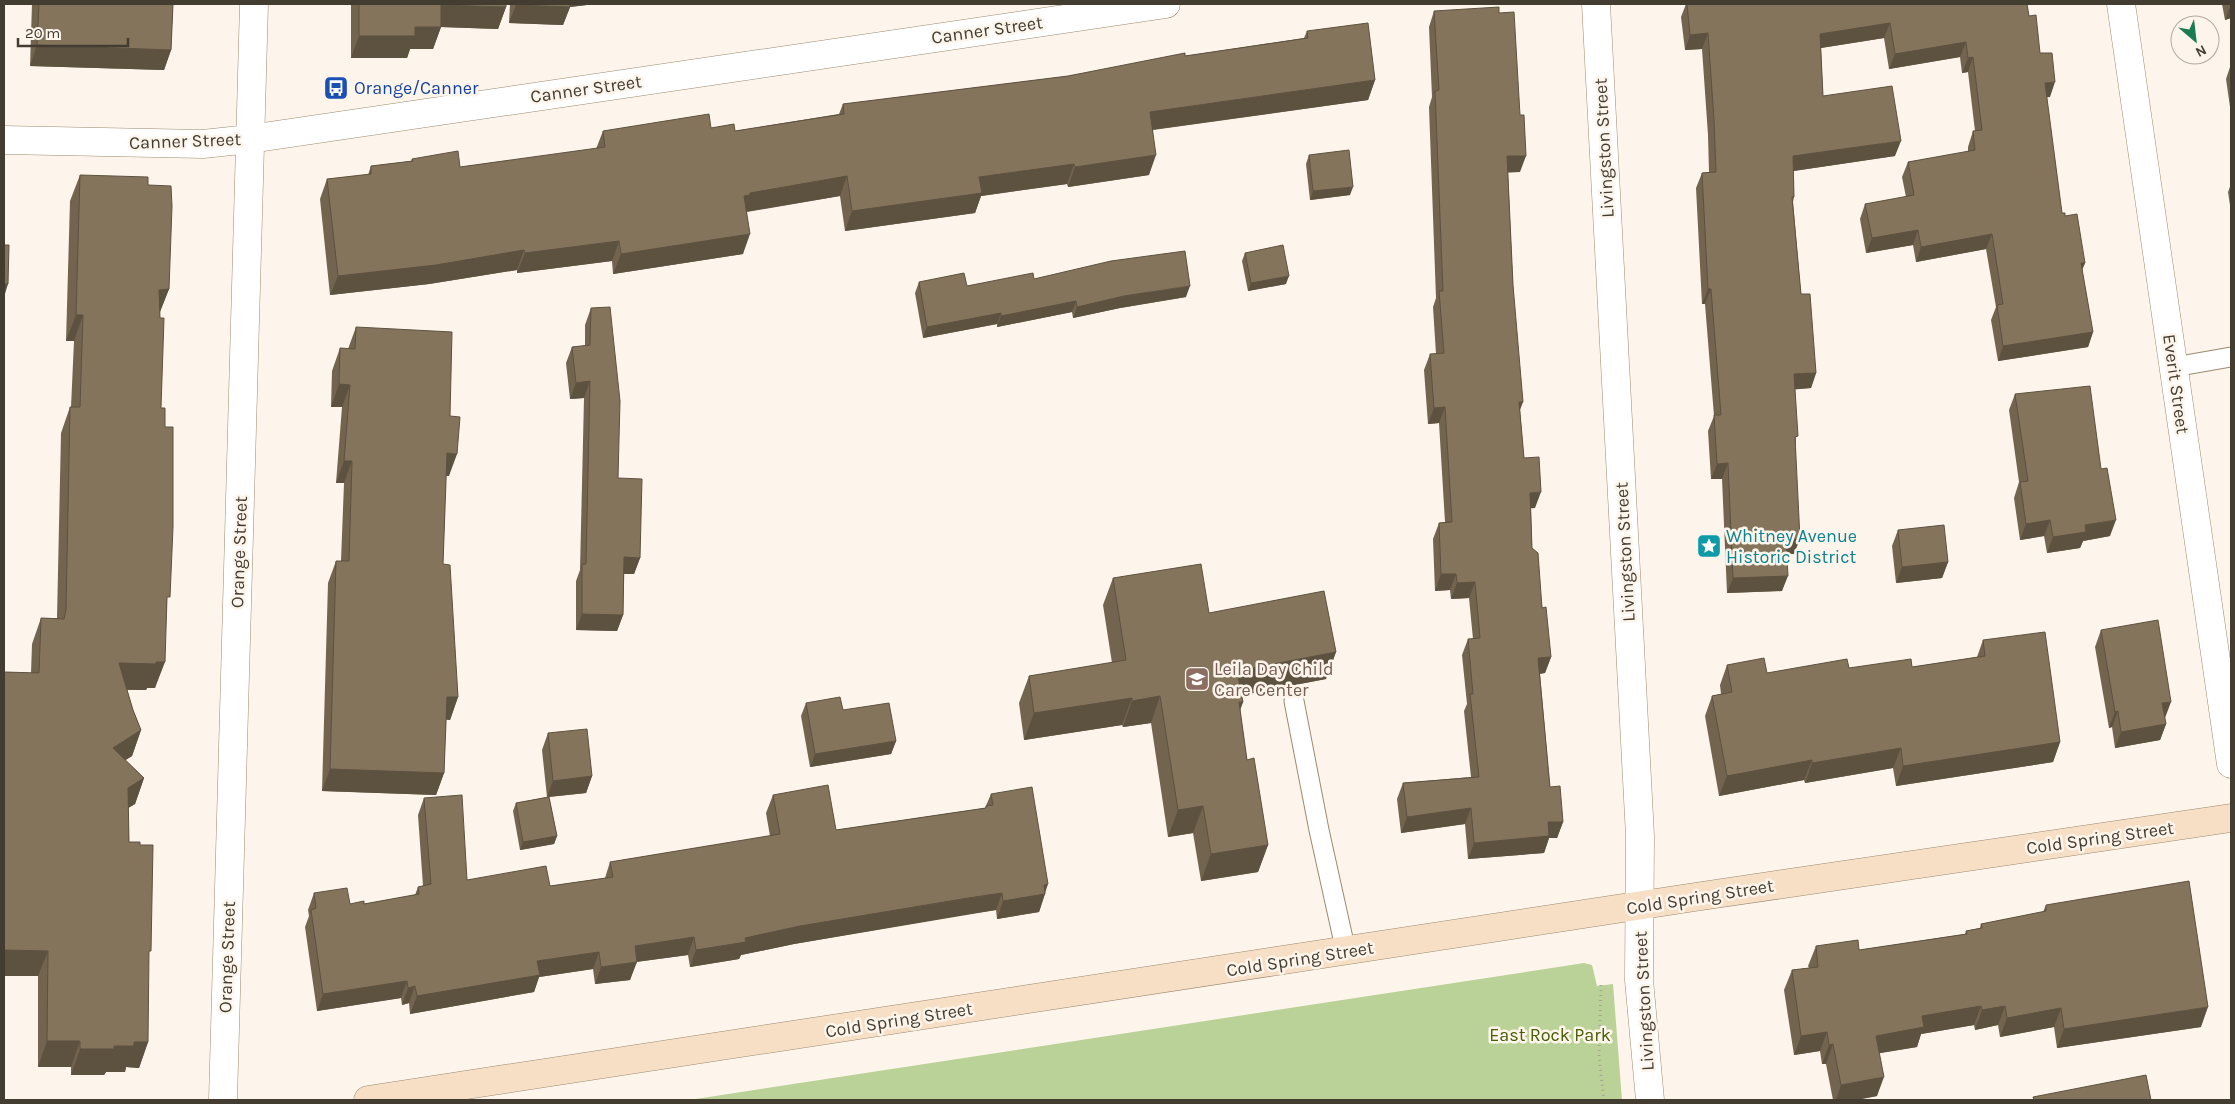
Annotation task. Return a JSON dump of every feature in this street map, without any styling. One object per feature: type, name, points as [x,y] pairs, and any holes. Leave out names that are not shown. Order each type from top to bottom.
[{"type":"street","name":"Orange Street","points":[[223,1100],[254,4]]},
{"type":"street","name":"Canner Street","points":[[4,140],[203,144],[250,139],[1166,4]]},
{"type":"street","name":"Livingston Street","points":[[1596,4],[1640,836],[1639,980],[1650,1100]]},
{"type":"street","name":"Everit Street","points":[[2122,4],[2231,764]]},
{"type":"street","name":"Cold Spring Street","points":[[368,1100],[2231,818]]},
{"type":"lane","points":[[2174,367],[2231,357]]},
{"type":"lane","points":[[1294,701],[1318,830],[1346,952]]},
{"type":"path","points":[[1601,985],[1600,1057],[1604,1100]]},
{"type":"green space","name":"East Rock Park","points":[[1584,963],[1592,965],[1597,986],[1613,984],[1622,1100],[689,1100]]},
{"type":"building","points":[[39,4],[173,4],[171,50],[37,45]]},
{"type":"building","points":[[359,4],[506,4],[506,7],[441,5],[441,27],[415,27],[415,36],[359,36]]},
{"type":"building","points":[[570,4],[570,7],[516,5]]},
{"type":"building","points":[[1687,4],[2027,4],[2029,16],[2036,15],[2040,53],[2052,53],[2055,82],[2045,83],[2062,213],[2065,213],[2065,216],[2077,214],[2085,263],[2081,263],[2093,332],[2003,346],[1997,305],[2003,304],[1992,234],[1921,247],[1918,230],[1872,238],[1865,204],[1914,195],[1908,162],[1975,150],[1973,131],[1982,130],[1973,57],[1968,58],[1966,42],[1895,54],[1890,23],[1820,34],[1823,96],[1892,86],[1901,141],[1793,156],[1794,197],[1792,197],[1801,294],[1810,294],[1816,373],[1794,374],[1798,436],[1795,437],[1800,539],[1786,539],[1788,576],[1733,578],[1728,463],[1717,464],[1714,415],[1721,415],[1711,289],[1708,289],[1702,173],[1716,172],[1708,33],[1690,35]]},
{"type":"building","points":[[1499,7],[1499,13],[1514,12],[1520,115],[1524,115],[1526,156],[1507,156],[1513,285],[1523,402],[1519,402],[1524,458],[1539,457],[1541,492],[1530,493],[1532,548],[1538,553],[1542,608],[1546,607],[1551,657],[1538,658],[1550,787],[1560,786],[1563,822],[1548,822],[1549,836],[1474,843],[1471,808],[1407,817],[1403,783],[1479,777],[1470,694],[1473,694],[1468,639],[1480,638],[1475,582],[1457,583],[1456,574],[1441,574],[1439,523],[1452,522],[1445,407],[1434,408],[1430,354],[1444,353],[1439,291],[1443,291],[1435,91],[1439,90],[1434,11]]},
{"type":"building","points":[[1368,23],[1375,80],[1150,112],[1156,155],[1075,167],[1074,164],[979,177],[982,193],[852,211],[847,176],[750,193],[750,195],[744,196],[750,234],[621,254],[619,241],[525,253],[524,250],[436,265],[338,276],[327,179],[371,174],[371,166],[413,161],[412,159],[458,151],[460,167],[605,147],[603,131],[709,114],[711,128],[734,124],[735,131],[844,114],[843,104],[1068,76],[1185,53],[1185,56],[1308,38],[1307,31]]},
{"type":"building","points":[[1349,150],[1353,187],[1313,191],[1309,155]]},
{"type":"building","points":[[80,175],[148,177],[148,185],[171,186],[172,206],[169,289],[159,290],[160,318],[164,318],[161,408],[165,408],[165,427],[173,427],[173,527],[170,597],[167,597],[165,662],[156,662],[156,664],[119,663],[141,730],[113,748],[144,778],[128,788],[129,842],[140,842],[140,845],[153,845],[148,1042],[134,1042],[134,1046],[114,1046],[114,1049],[80,1049],[80,1041],[47,1041],[48,951],[4,950],[4,672],[39,673],[41,618],[64,619],[66,610],[70,407],[80,407],[83,315],[76,315]]},
{"type":"building","points":[[4,245],[9,245],[8,284],[4,284]]},
{"type":"building","points":[[1283,245],[1289,276],[1251,283],[1245,253]]},
{"type":"building","points":[[1185,251],[1190,286],[1124,296],[1077,307],[1076,301],[1001,316],[1001,313],[927,327],[919,282],[964,273],[967,286],[1033,273],[1034,279],[1111,261]]},
{"type":"building","points":[[610,307],[620,401],[618,478],[642,479],[640,558],[624,557],[623,615],[582,614],[582,564],[586,564],[590,381],[576,383],[572,347],[590,345],[591,308]]},
{"type":"building","points":[[356,327],[452,332],[450,416],[460,417],[457,454],[447,453],[443,564],[450,565],[458,697],[447,697],[444,773],[330,769],[336,561],[349,561],[352,461],[344,461],[350,385],[339,384],[340,348],[355,349]]},
{"type":"building","points":[[2090,386],[2101,469],[2107,468],[2116,520],[2085,525],[2086,532],[2053,537],[2050,520],[2026,524],[2020,482],[2028,481],[2015,394]]},
{"type":"building","points":[[1944,525],[1948,562],[1902,567],[1898,530]]},
{"type":"building","points":[[1201,564],[1209,613],[1324,591],[1336,652],[1237,671],[1243,702],[1239,702],[1247,760],[1254,758],[1268,845],[1211,854],[1203,806],[1178,810],[1160,696],[1132,701],[1132,698],[1034,713],[1029,676],[1126,660],[1113,578]]},
{"type":"building","points":[[2158,620],[2171,702],[2162,703],[2166,724],[2121,732],[2118,711],[2115,712],[2101,630]]},
{"type":"building","points":[[2045,632],[2060,742],[1903,766],[1901,748],[1812,763],[1812,760],[1727,776],[1712,696],[1732,692],[1727,665],[1764,658],[1767,673],[1847,659],[1849,668],[1911,659],[1912,667],[1985,656],[1983,640]]},
{"type":"building","points":[[840,697],[843,710],[889,703],[896,741],[815,754],[806,703]]},
{"type":"building","points":[[587,729],[592,776],[553,781],[548,733]]},
{"type":"building","points":[[828,785],[836,830],[986,808],[986,806],[993,805],[991,794],[1032,787],[1048,884],[1044,885],[1045,894],[1003,901],[1002,893],[968,898],[800,926],[745,938],[746,942],[696,950],[694,937],[635,946],[637,962],[601,967],[599,952],[537,961],[540,975],[417,996],[415,986],[408,988],[407,981],[323,994],[311,910],[316,908],[314,893],[347,888],[350,904],[364,901],[364,904],[419,894],[418,887],[431,884],[424,798],[462,795],[467,880],[546,866],[550,886],[613,877],[610,862],[780,834],[773,795]]},
{"type":"building","points":[[549,797],[557,836],[523,842],[516,803]]},
{"type":"building","points":[[2189,881],[2208,1007],[2064,1029],[2061,1008],[2007,1018],[2005,1006],[1982,1010],[1981,1006],[1922,1016],[1924,1027],[1876,1036],[1884,1077],[1841,1085],[1833,1044],[1829,1045],[1827,1032],[1801,1036],[1792,970],[1818,967],[1816,946],[1858,940],[1859,950],[1967,934],[1966,931],[1982,928],[1981,924],[2046,911],[2046,905]]},
{"type":"building","points":[[2146,1075],[2151,1100],[2034,1100],[2033,1097]]},
{"type":"place","name":"Orange/Canner","points":[[336,88]]},
{"type":"place","name":"Whitney Avenue Historic District","points":[[1709,546]]},
{"type":"place","name":"Leila Day Child Care Center","points":[[1197,679]]}]
